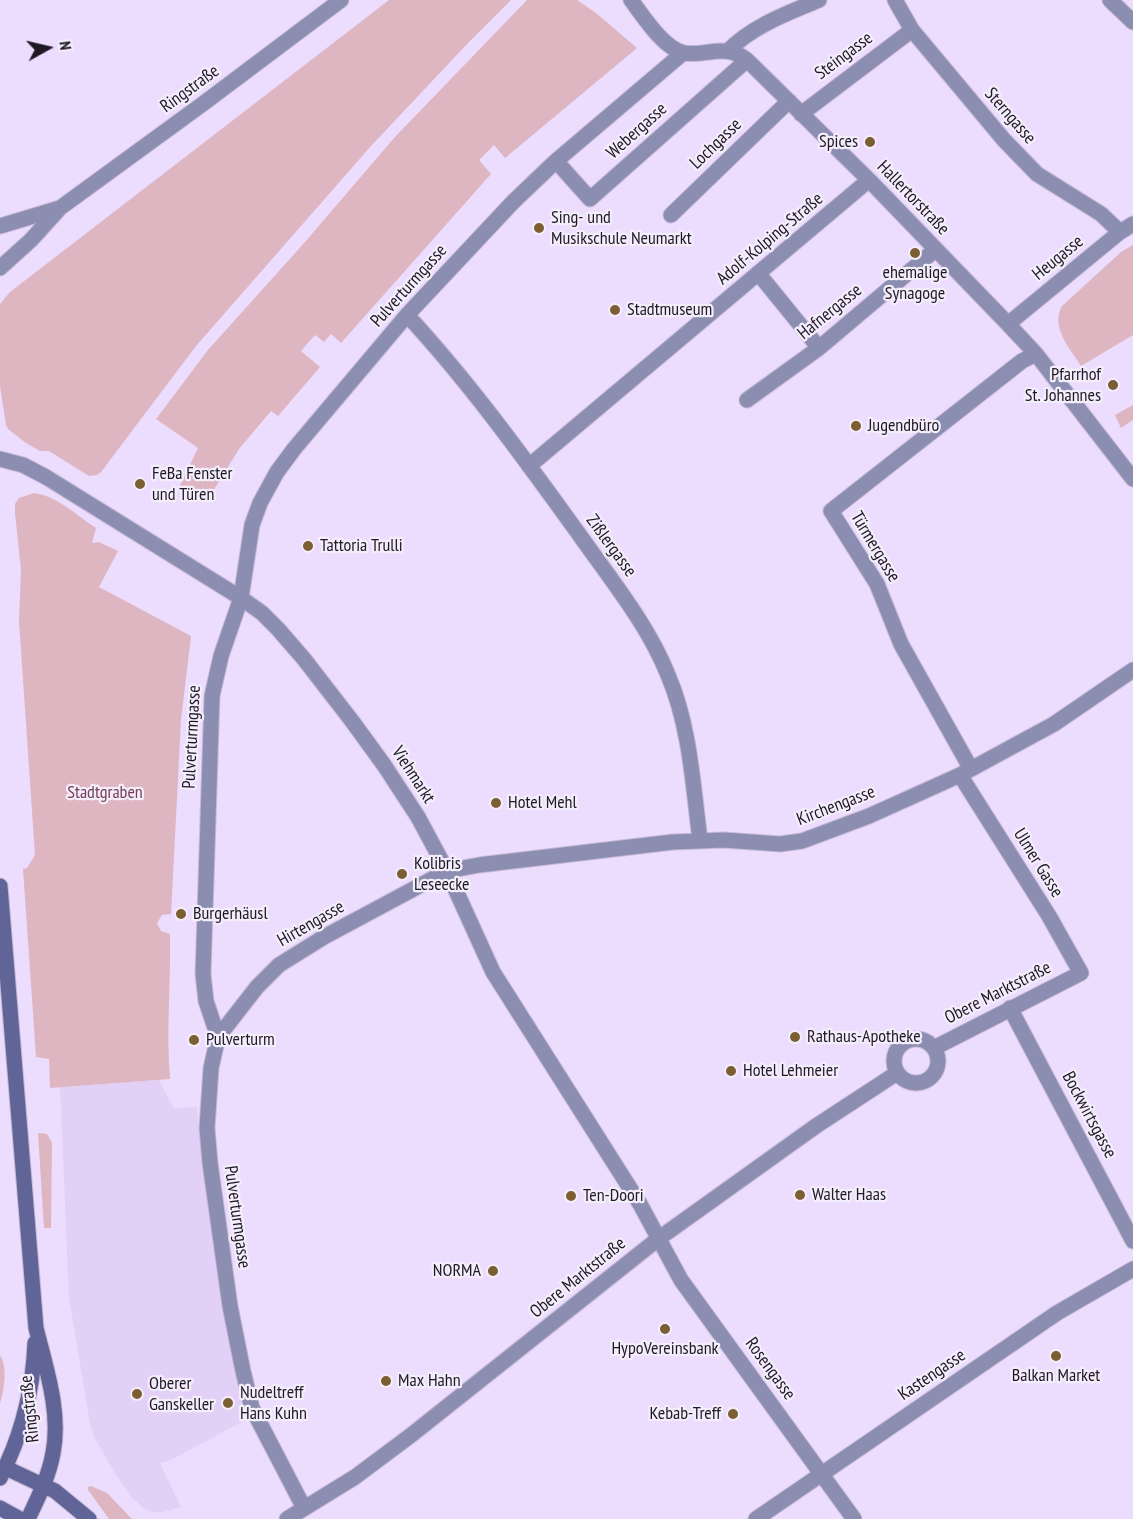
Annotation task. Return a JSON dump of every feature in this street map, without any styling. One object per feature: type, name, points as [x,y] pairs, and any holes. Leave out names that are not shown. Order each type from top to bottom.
[{"type":"main road","name":"Ringstraße","points":[[0,886],[36,1328],[49,1380],[55,1425],[53,1453],[43,1485],[28,1519]]},
{"type":"main road","name":"Ringstraße","points":[[2,1471],[20,1429],[30,1390],[36,1328]]},
{"type":"main road","points":[[2,1471],[43,1485],[63,1496],[89,1519]]},
{"type":"main road","points":[[0,1509],[20,1519]]},
{"type":"street","name":"Ringstraße","points":[[0,268],[60,208],[341,0]]},
{"type":"street","points":[[631,0],[653,29],[668,43],[683,52]]},
{"type":"street","points":[[729,51],[739,39],[819,0]]},
{"type":"street","name":"Sterngasse","points":[[896,0],[912,30],[1004,140],[1037,174],[1126,228]]},
{"type":"street","points":[[1110,0],[1133,22]]},
{"type":"street","name":"Steingasse","points":[[801,114],[912,30]]},
{"type":"street","name":"Hallertorstraße","points":[[683,52],[729,51],[747,60],[869,180],[1036,354],[1133,479]]},
{"type":"street","name":"Pulverturmgasse","points":[[304,1508],[255,1414],[243,1371],[230,1306],[207,1128],[210,1068],[218,1037],[206,1001],[203,974],[210,743],[216,676],[241,598],[252,525],[260,503],[277,472],[294,448],[407,315],[513,202],[556,161],[683,52]]},
{"type":"street","name":"Webergasse","points":[[556,161],[590,199],[747,60]]},
{"type":"street","name":"Lochgasse","points":[[671,214],[789,101]]},
{"type":"street","name":"Adolf-Kolping-Straße","points":[[529,465],[869,180]]},
{"type":"street","name":"Ringstraße","points":[[0,226],[60,208]]},
{"type":"street","name":"Heugasse","points":[[1008,324],[1126,228]]},
{"type":"street","name":"Hafnergasse","points":[[747,400],[819,348],[935,250]]},
{"type":"street","points":[[758,273],[819,348]]},
{"type":"street","name":"Zißlergasse","points":[[407,315],[434,344],[529,465],[625,599],[658,654],[669,676],[684,729],[700,840]]},
{"type":"street","name":"Türmergasse","points":[[965,772],[906,652],[877,584],[831,511],[1022,361],[1036,354]]},
{"type":"street","name":"Viehmarkt","points":[[0,459],[23,465],[46,477],[241,598],[278,628],[352,721],[418,817],[447,872],[493,972],[640,1204],[658,1239]]},
{"type":"street","name":"Kirchengasse","points":[[447,872],[479,865],[700,840],[780,844],[802,841],[869,816],[965,772],[1053,724],[1133,670]]},
{"type":"street","name":"Ulmer Gasse","points":[[965,772],[1081,973]]},
{"type":"street","name":"Hirtengasse","points":[[218,1037],[257,987],[288,959],[324,937],[447,872]]},
{"type":"street","name":"Obere Marktstraße","points":[[934,1048],[1081,973]]},
{"type":"street","name":"Bockwirtsgasse","points":[[1010,1008],[1133,1241]]},
{"type":"street","name":"Obere Marktstraße","points":[[916,1039],[923,1040],[934,1048],[938,1061],[937,1068],[929,1079],[915,1083],[908,1082],[897,1073],[894,1060],[898,1047],[903,1043],[916,1039]]},
{"type":"street","name":"Obere Marktstraße","points":[[287,1519],[354,1477],[410,1436],[658,1239],[816,1126],[897,1073]]},
{"type":"street","name":"Rosengasse","points":[[658,1239],[681,1280],[854,1519]]},
{"type":"street","name":"Kastengasse","points":[[756,1519],[1057,1313],[1133,1269]]},
{"type":"shaded area","points":[[159,1080],[174,1108],[197,1107],[224,1313],[251,1417],[171,1460],[160,1463],[181,1507],[163,1512],[152,1512],[133,1499],[95,1439],[90,1424],[69,1298],[60,1087]]},
{"type":"green space","points":[[389,0],[511,0],[371,146],[196,346],[101,472],[89,476],[49,451],[40,451],[26,443],[8,429],[0,386],[0,304],[10,292]]},
{"type":"green space","points":[[527,0],[577,0],[637,48],[505,158],[494,145],[479,160],[491,174],[341,343],[331,334],[324,342],[315,335],[301,351],[320,367],[278,416],[271,411],[239,449],[207,501],[179,488],[198,448],[156,419],[208,350],[394,138]]},
{"type":"green space","points":[[1133,245],[1133,335],[1081,366],[1067,345],[1060,329],[1058,322],[1062,306],[1121,252]]},
{"type":"green space","points":[[1133,405],[1133,420],[1121,428],[1115,415]]},
{"type":"green space","name":"Stadtgraben","points":[[34,493],[59,502],[96,528],[92,543],[99,542],[118,551],[99,587],[191,636],[181,720],[171,914],[162,915],[157,923],[161,931],[170,934],[168,1043],[170,1079],[50,1088],[49,1059],[36,1057],[23,869],[27,868],[35,855],[19,621],[21,570],[15,513],[15,504],[19,498]]},
{"type":"green space","points":[[38,1133],[47,1134],[52,1143],[51,1228],[44,1228]]},
{"type":"green space","points":[[0,1355],[5,1373],[0,1404]]},
{"type":"green space","points":[[91,1486],[107,1493],[132,1519],[109,1519],[88,1490]]},
{"type":"place","name":"Spices","points":[[870,142]]},
{"type":"place","name":"Sing- und Musikschule Neumarkt","points":[[539,228]]},
{"type":"place","name":"ehemalige Synagoge","points":[[915,253]]},
{"type":"place","name":"Stadtmuseum","points":[[615,310]]},
{"type":"place","name":"Pfarrhof St. Johannes","points":[[1113,385]]},
{"type":"place","name":"Jugendbüro","points":[[856,426]]},
{"type":"place","name":"FeBa Fenster und Türen","points":[[140,484]]},
{"type":"place","name":"Tattoria Trulli","points":[[308,546]]},
{"type":"place","name":"Hotel Mehl","points":[[496,803]]},
{"type":"place","name":"Kolibris Leseecke","points":[[402,874]]},
{"type":"place","name":"Burgerhäusl","points":[[181,914]]},
{"type":"place","name":"Rathaus-Apotheke","points":[[795,1037]]},
{"type":"place","name":"Pulverturm","points":[[194,1040]]},
{"type":"place","name":"Hotel Lehmeier","points":[[731,1071]]},
{"type":"place","name":"Walter Haas","points":[[800,1195]]},
{"type":"place","name":"Ten-Doori","points":[[571,1196]]},
{"type":"place","name":"NORMA","points":[[493,1271]]},
{"type":"place","name":"HypoVereinsbank","points":[[665,1329]]},
{"type":"place","name":"Balkan Market","points":[[1056,1356]]},
{"type":"place","name":"Max Hahn","points":[[386,1381]]},
{"type":"place","name":"Oberer Ganskeller","points":[[137,1394]]},
{"type":"place","name":"Nudeltreff Hans Kuhn","points":[[228,1403]]},
{"type":"place","name":"Kebab-Treff","points":[[733,1414]]}]
